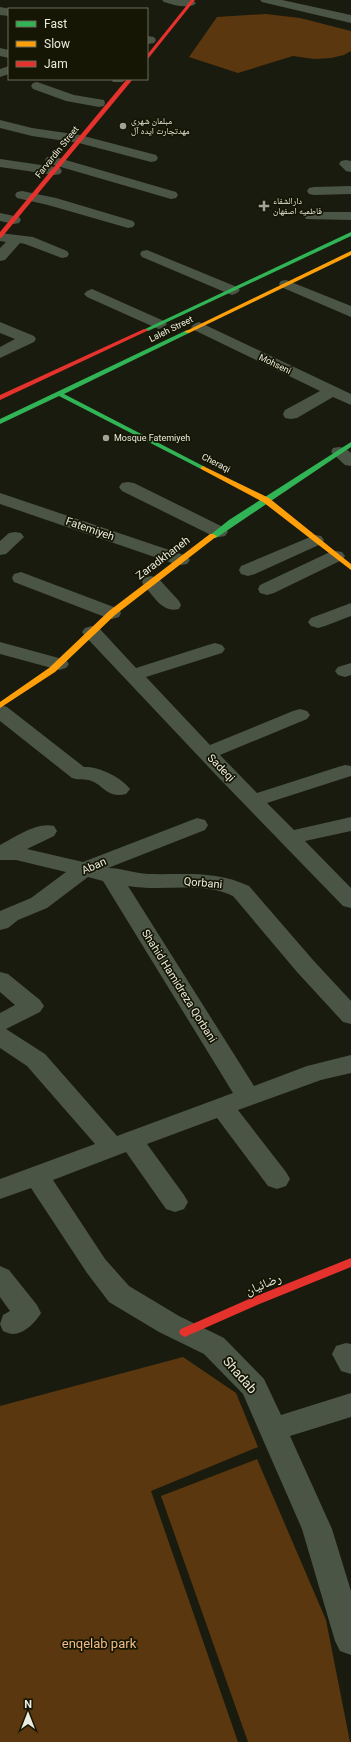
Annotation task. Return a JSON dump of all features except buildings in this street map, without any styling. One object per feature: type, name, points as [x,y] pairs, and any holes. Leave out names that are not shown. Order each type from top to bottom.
[{"type":"main road","points":[[148,41],[186,1]]},
{"type":"main road","points":[[148,57],[186,1]]},
{"type":"main road","name":"Farvardin Street","points":[[75,138],[117,80]]},
{"type":"main road","name":"Farvardin Street","points":[[0,236],[4,217],[24,198],[75,138],[129,80]]},
{"type":"main road","name":"Laleh Street","points":[[0,398],[351,234]]},
{"type":"main road","name":"Laleh Street","points":[[0,422],[351,253]]},
{"type":"main road","points":[[0,389],[42,379]]},
{"type":"main road","name":"Cheraqi","points":[[60,394],[266,500],[351,568]]},
{"type":"main road","name":"Zaradkhaneh","points":[[0,706],[59,664],[112,613],[219,532],[266,500],[347,452]]},
{"type":"main road","name":"رضائیان","points":[[185,1332],[253,1302],[351,1262]]},
{"type":"street","points":[[168,0],[186,1]]},
{"type":"street","points":[[266,0],[351,19]]},
{"type":"street","points":[[36,86],[72,98],[99,103]]},
{"type":"street","points":[[0,124],[32,132],[75,138],[152,158]]},
{"type":"street","points":[[0,163],[53,165],[171,195]]},
{"type":"street","points":[[314,191],[351,190]]},
{"type":"street","points":[[24,198],[51,201],[128,224]]},
{"type":"street","points":[[311,216],[351,216]]},
{"type":"street","points":[[0,236],[28,240],[62,254]]},
{"type":"street","points":[[0,257],[16,239]]},
{"type":"street","points":[[147,254],[232,290]]},
{"type":"street","points":[[286,284],[351,312]]},
{"type":"street","points":[[92,294],[158,324]]},
{"type":"street","points":[[0,327],[28,338],[0,353]]},
{"type":"street","name":"Mohseni","points":[[199,327],[351,400]]},
{"type":"street","points":[[291,414],[332,391]]},
{"type":"street","points":[[128,487],[219,532]]},
{"type":"street","name":"Fatemiyeh","points":[[0,498],[181,560]]},
{"type":"street","points":[[0,550],[15,537]]},
{"type":"street","points":[[248,570],[315,540]]},
{"type":"street","points":[[267,589],[336,556]]},
{"type":"street","points":[[20,578],[112,613]]},
{"type":"street","points":[[151,582],[172,605]]},
{"type":"street","points":[[318,622],[351,609]]},
{"type":"street","name":"Sadeqi","points":[[92,632],[253,802],[349,896]]},
{"type":"street","points":[[0,648],[59,664]]},
{"type":"street","points":[[133,675],[215,649]]},
{"type":"street","points":[[0,711],[79,774],[92,773],[119,790]]},
{"type":"street","points":[[207,754],[300,715]]},
{"type":"street","points":[[253,802],[345,771]]},
{"type":"street","points":[[289,838],[351,824]]},
{"type":"street","name":"Aban","points":[[0,923],[10,915],[39,903],[83,870],[197,825]]},
{"type":"street","points":[[2,852],[46,831]]},
{"type":"street","name":"Qorbani","points":[[2,852],[49,860],[83,870],[135,880],[201,881],[230,885],[241,891],[305,966],[351,1016]]},
{"type":"street","name":"Shahid Hamidreza Qorbani","points":[[110,875],[248,1097]]},
{"type":"street","points":[[0,980],[32,1006],[0,1023]]},
{"type":"street","points":[[0,1036],[36,1060],[122,1144],[175,1202]]},
{"type":"street","points":[[0,1189],[316,1072],[351,1064]]},
{"type":"street","points":[[222,1107],[277,1179]]},
{"type":"street","name":"Shadab","points":[[37,1176],[96,1266],[120,1294],[168,1324],[214,1346],[254,1387],[317,1529],[351,1641]]},
{"type":"street","points":[[0,1277],[27,1313],[13,1323]]},
{"type":"street","points":[[273,1429],[351,1405]]},
{"type":"green space","points":[[266,14],[300,18],[351,31],[351,51],[344,55],[331,58],[314,59],[293,56],[238,73],[189,57],[217,17]]},
{"type":"green space","name":"enqelab park","points":[[183,1357],[236,1393],[258,1447],[151,1491],[238,1742],[0,1742],[0,1406]]},
{"type":"green space","points":[[257,1459],[326,1620],[350,1742],[248,1742],[161,1496]]},
{"type":"traffic: fast","points":[[146,330],[351,234]]},
{"type":"traffic: fast","points":[[0,422],[187,332]]},
{"type":"traffic: fast","points":[[60,394],[203,468]]},
{"type":"traffic: fast","points":[[213,536],[351,444]]},
{"type":"traffic: slow","points":[[187,332],[351,253]]},
{"type":"traffic: slow","points":[[203,468],[266,500],[351,568]]},
{"type":"traffic: slow","points":[[0,706],[52,670],[112,613],[213,536]]},
{"type":"traffic: jam","points":[[148,57],[193,0]]},
{"type":"traffic: jam","points":[[0,236],[129,80]]},
{"type":"traffic: jam","points":[[0,398],[146,330]]},
{"type":"traffic: jam","points":[[185,1332],[253,1302],[351,1262]]},
{"type":"place","name":"مبلمان شهری مهدتجارت ایده آل","points":[[123,126]]},
{"type":"place","name":"دارالشفاء فاطمیه اصفهان","points":[[264,206]]},
{"type":"place","name":"Mosque Fatemiyeh","points":[[106,438]]}]
